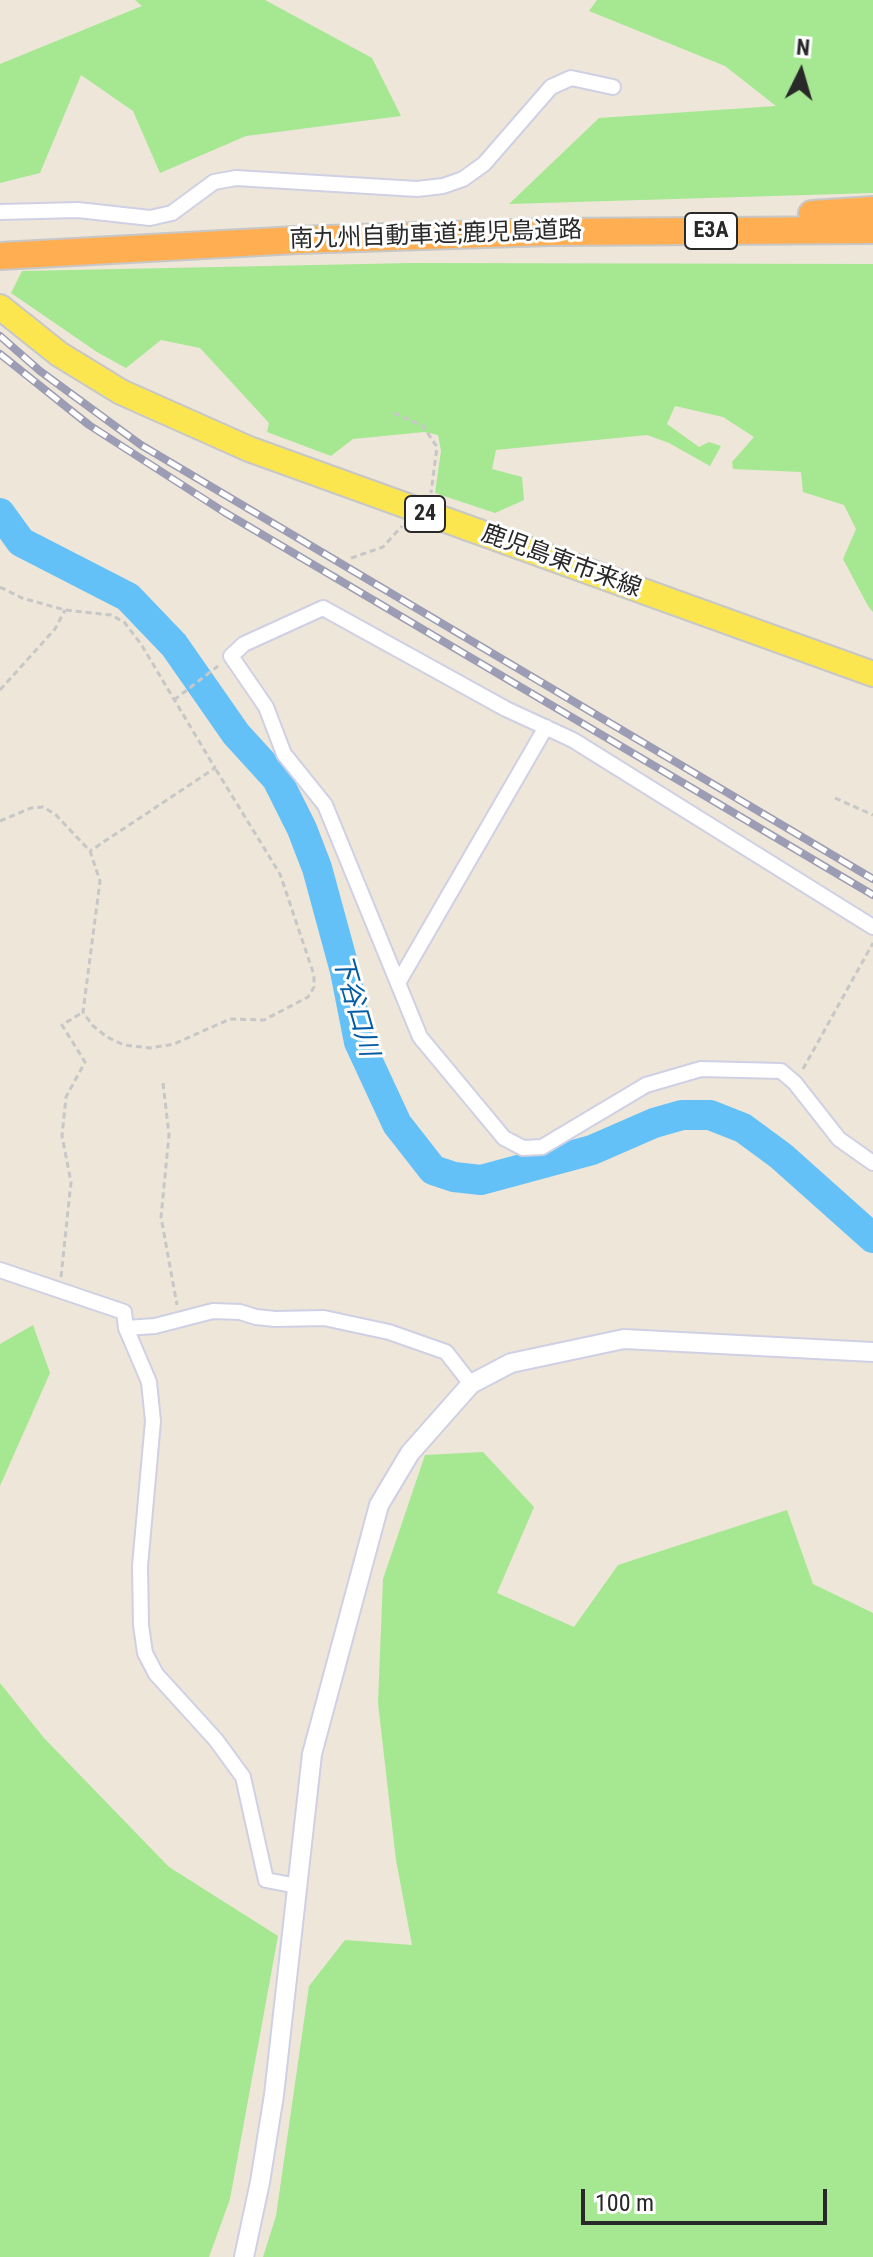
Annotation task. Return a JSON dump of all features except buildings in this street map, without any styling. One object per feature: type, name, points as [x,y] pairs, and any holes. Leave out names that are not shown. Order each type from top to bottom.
[{"type":"highway","points":[[549,232],[873,210]]},
{"type":"highway","name":"南九州自動車道;鹿児島道路","points":[[0,256],[297,240],[549,232],[873,230]]},
{"type":"highway","points":[[549,232],[691,242],[873,243]]},
{"type":"main road","name":"鹿児島東市来線","points":[[0,307],[59,354],[134,398],[249,449],[873,674]]},
{"type":"street","points":[[0,212],[78,210],[150,218],[172,213],[214,182],[236,178],[417,189],[443,186],[463,179],[484,164],[551,87],[571,78],[613,87]]},
{"type":"street","points":[[873,927],[573,740],[506,709],[323,608],[244,644],[231,656],[266,707],[284,754],[325,805],[420,1037],[504,1138],[523,1148],[542,1147],[646,1085],[701,1069],[781,1071],[795,1083],[839,1139],[873,1163]]},
{"type":"street","points":[[398,983],[546,727]]},
{"type":"street","points":[[0,1270],[124,1312],[126,1328],[149,1382],[153,1421],[140,1566],[145,1653],[156,1674],[216,1740],[243,1777],[266,1880],[297,1886]]},
{"type":"street","points":[[126,1328],[155,1326],[213,1311],[240,1312],[275,1319],[324,1318],[389,1332],[446,1352],[471,1384]]},
{"type":"street","points":[[244,2257],[274,2095],[312,1754],[379,1505],[410,1453],[471,1384],[511,1363],[624,1339],[873,1352]]},
{"type":"path","points":[[351,558],[383,547],[430,501],[437,447],[423,426],[394,413]]},
{"type":"path","points":[[0,587],[22,598],[65,610],[111,615],[124,622],[141,644],[280,874],[314,975],[314,987],[308,997],[264,1020],[230,1019],[174,1044],[150,1048],[124,1045],[107,1037],[83,1012]]},
{"type":"path","points":[[0,690],[55,629],[65,610]]},
{"type":"path","points":[[174,700],[231,656]]},
{"type":"path","points":[[90,851],[215,768]]},
{"type":"path","points":[[835,798],[873,815]]},
{"type":"path","points":[[0,821],[31,808],[43,807],[55,814],[90,851],[100,881],[83,1012]]},
{"type":"path","points":[[795,1083],[873,943]]},
{"type":"path","points":[[60,1290],[71,1182],[62,1136],[66,1097],[85,1062],[62,1025],[83,1012]]},
{"type":"path","points":[[163,1083],[169,1135],[161,1217],[179,1319]]},
{"type":"green space","points":[[135,0],[265,0],[372,58],[401,116],[246,136],[160,173],[133,111],[81,75],[40,173],[0,183],[0,64],[142,6]]},
{"type":"green space","points":[[597,0],[873,0],[873,193],[509,204],[599,118],[776,106],[725,66],[589,11]]},
{"type":"green space","points":[[413,263],[873,264],[873,612],[843,559],[856,529],[844,505],[803,492],[801,472],[733,469],[732,462],[754,437],[723,417],[675,406],[667,424],[699,447],[709,442],[721,446],[710,466],[669,443],[647,435],[496,450],[492,469],[522,477],[524,500],[495,513],[435,493],[441,451],[438,435],[424,432],[353,439],[331,456],[267,432],[269,423],[200,348],[161,340],[126,368],[97,352],[11,293],[22,271]]},
{"type":"green space","points":[[33,1325],[50,1373],[0,1486],[0,1344]]},
{"type":"green space","points":[[483,1452],[534,1507],[497,1593],[574,1627],[618,1565],[787,1510],[813,1584],[873,1613],[873,2257],[263,2257],[276,2216],[309,1986],[345,1940],[412,1945],[396,1860],[378,1703],[383,1579],[425,1455]]},
{"type":"green space","points":[[0,1683],[44,1738],[169,1867],[278,1936],[230,2199],[209,2257],[0,2257]]},
{"type":"waterway","name":"下谷口川","points":[[0,513],[21,542],[128,597],[174,645],[236,734],[277,779],[317,868],[345,971],[359,1042],[397,1124],[433,1170],[454,1177],[481,1180],[592,1150],[654,1123],[682,1115],[710,1115],[743,1128],[781,1156],[873,1238]]},
{"type":"railway","points":[[0,336],[40,371],[141,445],[873,879]]},
{"type":"railway","points":[[0,354],[89,425],[224,512],[873,895]]}]
